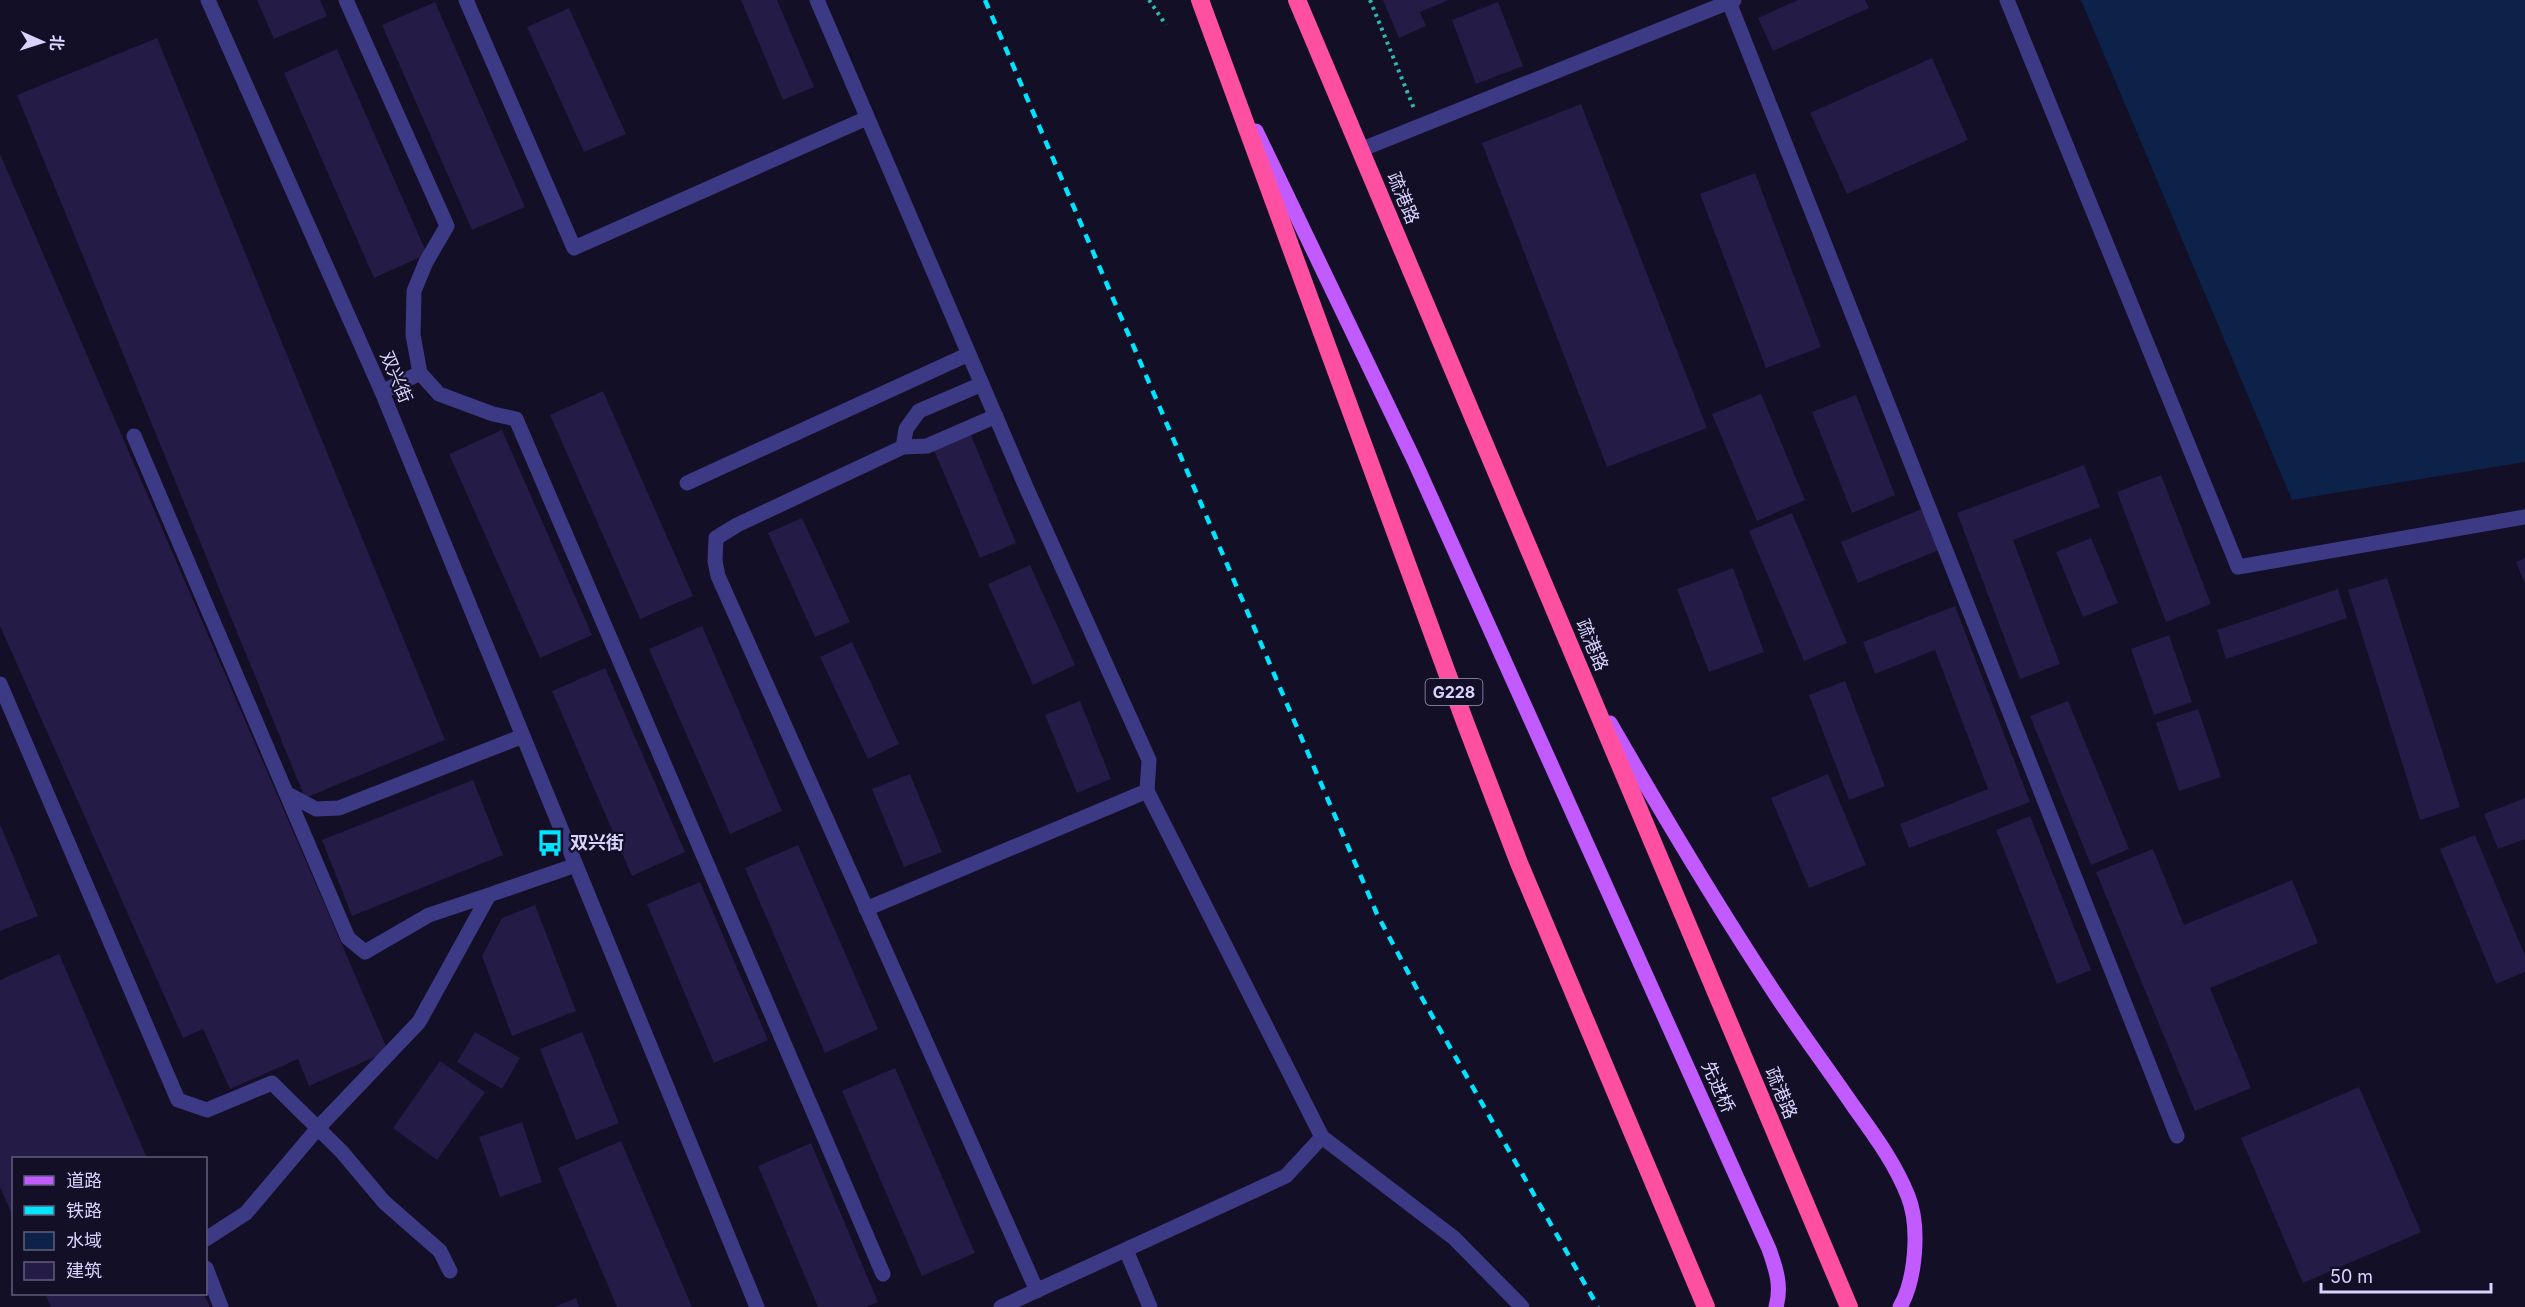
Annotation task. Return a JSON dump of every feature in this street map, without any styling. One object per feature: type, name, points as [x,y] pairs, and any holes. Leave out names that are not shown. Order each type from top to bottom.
[{"type":"highway","name":"G228","points":[[1200,0],[1510,841],[1706,1307]]},
{"type":"highway","name":"疏港路","points":[[1297,0],[1849,1307]]},
{"type":"main road","name":"先进桥","points":[[1225,68],[1414,460],[1769,1249],[1777,1270],[1780,1292],[1776,1307]]},
{"type":"main road","points":[[1582,676],[1719,908],[1897,1172],[1909,1199],[1916,1235],[1912,1270],[1900,1307]]},
{"type":"street","name":"双兴街","points":[[208,0],[382,392],[757,1307]]},
{"type":"street","points":[[346,0],[447,226],[426,262],[414,291],[413,335],[420,373],[439,394],[466,405],[516,419],[883,1274]]},
{"type":"street","points":[[466,0],[574,248],[867,118]]},
{"type":"street","points":[[817,0],[982,384],[1149,760],[1147,791],[1322,1137],[1454,1238],[1522,1307]]},
{"type":"street","points":[[2007,0],[2238,567],[2525,517]]},
{"type":"street","points":[[1360,150],[1731,1],[2177,1136]]},
{"type":"street","points":[[687,483],[969,354]]},
{"type":"street","points":[[382,392],[420,373]]},
{"type":"street","points":[[903,447],[906,429],[919,411],[982,384]]},
{"type":"street","points":[[996,416],[927,446],[903,447],[737,525],[716,538],[715,561],[718,576],[1037,1291]]},
{"type":"street","points":[[134,435],[348,938],[364,952],[429,915],[576,865]]},
{"type":"street","points":[[0,684],[178,1100],[207,1110],[272,1083],[342,1152],[384,1202],[440,1251],[450,1271]]},
{"type":"street","points":[[286,793],[316,809],[339,808],[523,736]]},
{"type":"street","points":[[866,909],[1147,791]]},
{"type":"street","points":[[207,1238],[246,1213],[318,1128],[420,1022],[489,895]]},
{"type":"street","points":[[1001,1307],[1286,1176],[1322,1137]]},
{"type":"street","points":[[1126,1250],[1150,1307]]},
{"type":"street","points":[[207,1271],[221,1307]]},
{"type":"street","points":[[1840,1286],[1855,1307]]},
{"type":"path","points":[[1149,0],[1166,25]]},
{"type":"path","points":[[1370,0],[1421,125]]},
{"type":"water","points":[[2081,0],[2525,0],[2525,462],[2292,500]]},
{"type":"building","points":[[257,0],[320,0],[327,16],[274,39]]},
{"type":"building","points":[[741,0],[777,0],[814,87],[783,100]]},
{"type":"building","points":[[1383,0],[1449,0],[1420,12],[1426,26],[1399,38]]},
{"type":"building","points":[[1798,0],[1865,0],[1869,8],[1773,51],[1758,18]]},
{"type":"building","points":[[435,2],[525,207],[472,230],[382,25]]},
{"type":"building","points":[[1498,2],[1523,66],[1476,84],[1452,20]]},
{"type":"building","points":[[569,8],[626,134],[584,152],[527,27]]},
{"type":"building","points":[[157,38],[445,740],[305,798],[17,95]]},
{"type":"building","points":[[337,49],[427,254],[374,278],[284,73]]},
{"type":"building","points":[[1932,58],[1968,140],[1847,194],[1810,113]]},
{"type":"building","points":[[1581,104],[1707,428],[1607,467],[1482,143]]},
{"type":"building","points":[[0,154],[388,1051],[309,1086],[298,1059],[230,1089],[203,1029],[183,1038],[0,626]]},
{"type":"building","points":[[1755,173],[1821,347],[1766,368],[1700,194]]},
{"type":"building","points":[[603,391],[693,596],[640,619],[550,415]]},
{"type":"building","points":[[1761,394],[1805,500],[1757,521],[1712,414]]},
{"type":"building","points":[[1856,395],[1895,495],[1852,513],[1812,412]]},
{"type":"building","points":[[502,430],[592,635],[540,658],[449,454]]},
{"type":"building","points":[[971,435],[1016,543],[980,558],[934,450]]},
{"type":"building","points":[[2084,465],[2100,507],[2013,540],[2060,664],[2020,679],[1957,513]]},
{"type":"building","points":[[2161,475],[2211,604],[2166,622],[2117,492]]},
{"type":"building","points":[[1922,509],[1939,550],[1858,583],[1841,542]]},
{"type":"building","points":[[1792,513],[1847,643],[1804,661],[1749,531]]},
{"type":"building","points":[[802,518],[850,622],[815,637],[768,533]]},
{"type":"building","points":[[2091,538],[2118,603],[2083,617],[2056,552]]},
{"type":"building","points":[[2525,558],[2525,584],[2516,562]]},
{"type":"building","points":[[1030,565],[1075,665],[1033,685],[988,584]]},
{"type":"building","points":[[1733,568],[1764,652],[1709,672],[1677,589]]},
{"type":"building","points":[[2387,578],[2460,807],[2420,820],[2348,590]]},
{"type":"building","points":[[2338,589],[2347,618],[2226,659],[2217,630]]},
{"type":"building","points":[[1955,606],[2030,802],[1909,848],[1900,824],[1988,789],[1935,650],[1875,674],[1863,642]]},
{"type":"building","points":[[702,626],[782,811],[730,834],[649,649]]},
{"type":"building","points":[[2169,635],[2192,702],[2154,715],[2131,649]]},
{"type":"building","points":[[852,642],[899,744],[868,759],[820,657]]},
{"type":"building","points":[[605,668],[685,852],[632,876],[552,691]]},
{"type":"building","points":[[1845,681],[1885,786],[1849,800],[1809,695]]},
{"type":"building","points":[[1080,701],[1111,779],[1077,793],[1045,715]]},
{"type":"building","points":[[2068,701],[2129,849],[2091,865],[2030,716]]},
{"type":"building","points":[[2198,709],[2221,777],[2179,791],[2156,723]]},
{"type":"building","points":[[910,774],[942,852],[904,867],[872,789]]},
{"type":"building","points":[[1828,774],[1866,865],[1809,888],[1771,798]]},
{"type":"building","points":[[473,780],[503,855],[352,916],[322,840]]},
{"type":"building","points":[[2525,798],[2525,839],[2498,849],[2484,814]]},
{"type":"building","points":[[2030,816],[2091,970],[2057,984],[1996,830]]},
{"type":"building","points":[[0,824],[38,916],[0,931]]},
{"type":"building","points":[[2475,835],[2525,956],[2525,972],[2496,984],[2440,849]]},
{"type":"building","points":[[798,845],[878,1029],[825,1053],[745,868]]},
{"type":"building","points":[[2153,849],[2184,925],[2292,880],[2318,943],[2210,988],[2251,1088],[2195,1111],[2096,872]]},
{"type":"building","points":[[700,882],[768,1040],[714,1063],[647,904]]},
{"type":"building","points":[[535,905],[576,1011],[512,1036],[482,956],[502,918]]},
{"type":"building","points":[[59,954],[147,1157],[12,1157],[12,1214],[0,1187],[0,980]]},
{"type":"building","points":[[475,1032],[520,1058],[502,1089],[457,1062]]},
{"type":"building","points":[[582,1032],[619,1123],[576,1140],[540,1049]]},
{"type":"building","points":[[440,1061],[485,1092],[437,1160],[393,1128]]},
{"type":"building","points":[[895,1068],[975,1253],[922,1276],[842,1091]]},
{"type":"building","points":[[2359,1087],[2421,1232],[2303,1283],[2241,1138]]},
{"type":"building","points":[[522,1122],[542,1182],[500,1197],[479,1137]]},
{"type":"building","points":[[621,1141],[692,1307],[617,1307],[558,1168]]},
{"type":"building","points":[[811,1143],[878,1302],[866,1307],[818,1307],[758,1166]]},
{"type":"building","points":[[45,1295],[204,1295],[210,1307],[51,1307]]},
{"type":"building","points":[[576,1298],[579,1307],[554,1307]]},
{"type":"railway","points":[[985,0],[1377,914],[1418,991],[1598,1307]]},
{"type":"place","name":"双兴街","points":[[550,843]]}]
